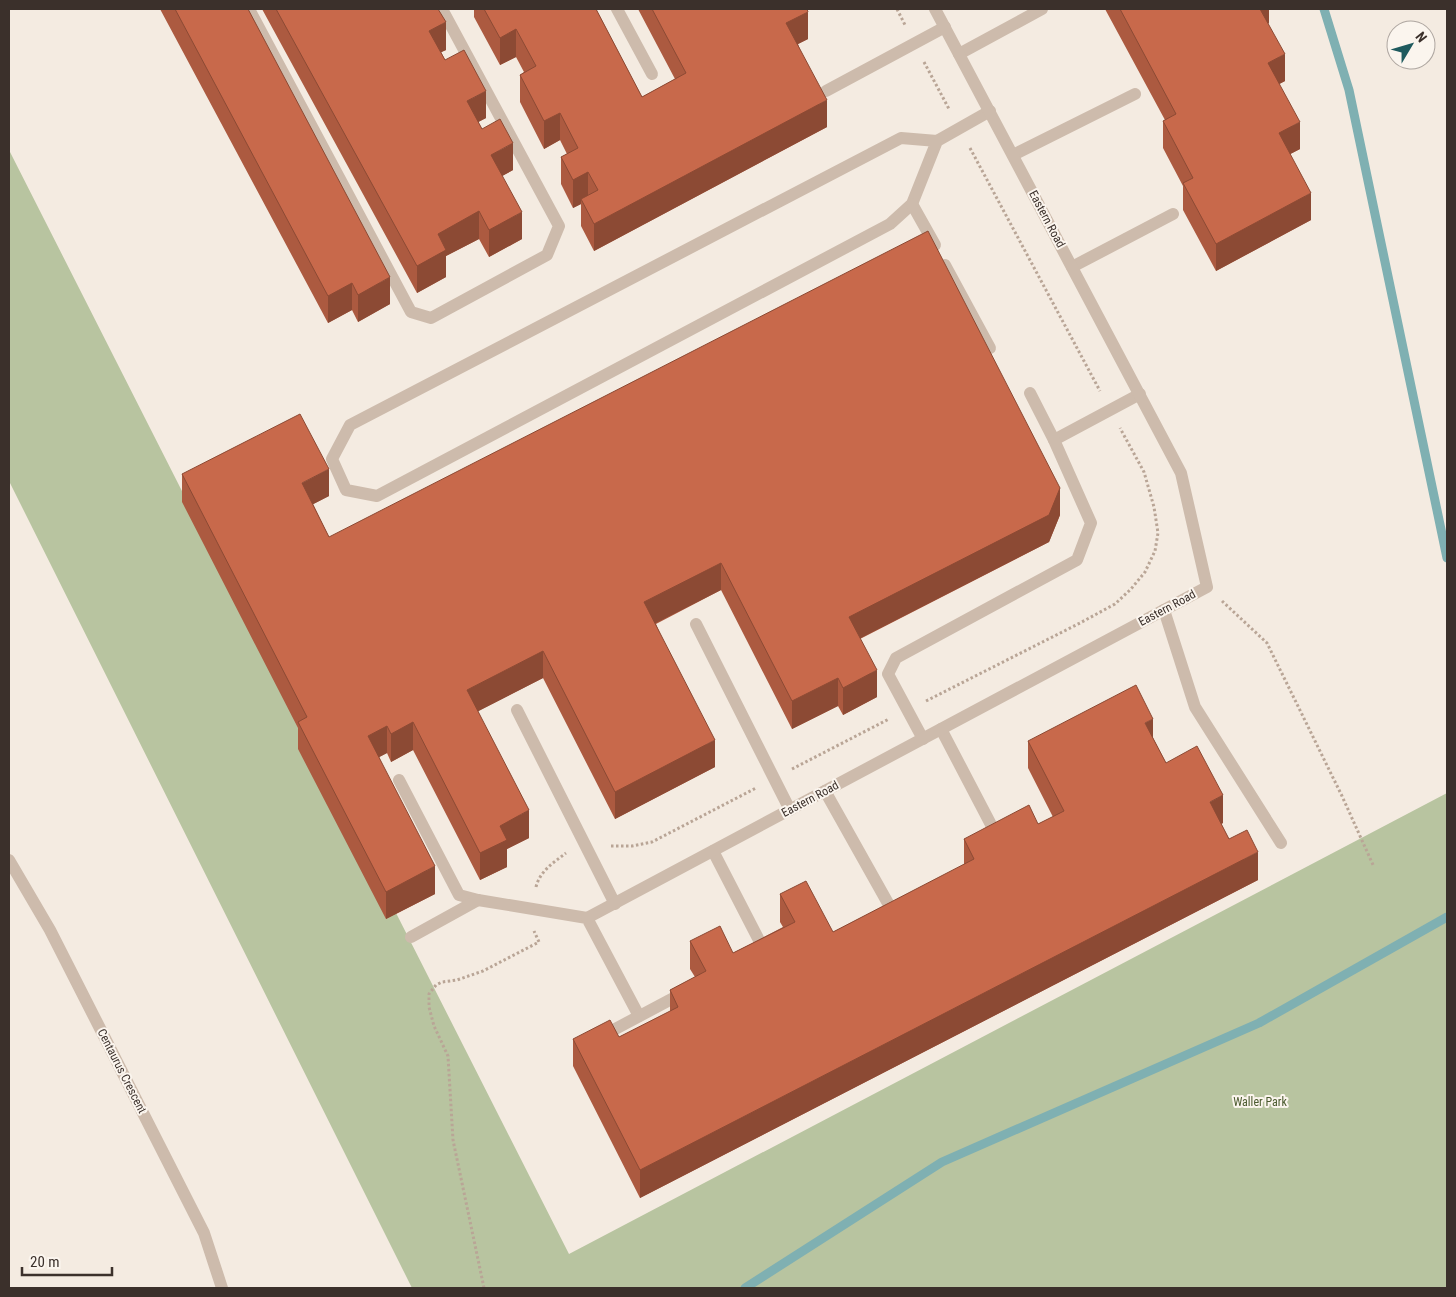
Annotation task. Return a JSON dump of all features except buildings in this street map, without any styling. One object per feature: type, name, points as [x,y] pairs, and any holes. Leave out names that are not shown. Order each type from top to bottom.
[{"type":"street","points":[[249,9],[411,312],[431,318],[547,255],[559,226],[442,9]]},
{"type":"street","points":[[617,9],[652,74]]},
{"type":"street","name":"Eastern Road","points":[[588,918],[1207,587],[1182,473],[935,9]]},
{"type":"street","points":[[959,54],[1042,9]]},
{"type":"street","points":[[826,91],[944,27]]},
{"type":"street","points":[[1013,155],[1135,94]]},
{"type":"street","points":[[937,141],[912,204],[890,224],[377,496],[346,490],[332,459],[350,425],[901,138],[937,141],[990,111]]},
{"type":"street","points":[[912,204],[990,348]]},
{"type":"street","points":[[1072,267],[1173,214]]},
{"type":"street","points":[[923,739],[888,674],[896,658],[1077,560],[1090,523],[1054,440],[1030,393]]},
{"type":"street","points":[[1054,440],[1140,394]]},
{"type":"street","points":[[1164,610],[1195,707],[1280,843]]},
{"type":"street","points":[[696,624],[790,810]]},
{"type":"street","points":[[517,710],[615,904]]},
{"type":"street","points":[[941,729],[998,838]]},
{"type":"street","points":[[399,780],[459,895],[478,900],[588,918],[639,1016]]},
{"type":"street","points":[[825,791],[889,905]]},
{"type":"street","points":[[713,851],[763,948]]},
{"type":"street","name":"Centaurus Crescent","points":[[9,860],[50,930],[204,1233],[222,1288]]},
{"type":"street","points":[[411,937],[478,900]]},
{"type":"street","points":[[587,1044],[681,994]]},
{"type":"path","points":[[484,1288],[453,1140],[448,1056],[434,1026],[429,1006],[429,994],[436,986],[442,982],[457,980],[483,971],[539,942],[534,932],[533,909],[538,883],[546,868],[567,852],[586,846],[632,846],[652,842],[1115,604],[1145,572],[1155,551],[1158,532],[1154,507],[1144,472],[897,9]]},
{"type":"path","points":[[1207,587],[1267,643],[1342,796],[1374,867]]},
{"type":"green space","name":"Waller Park","points":[[9,150],[569,1254],[1447,793],[1447,1288],[412,1288],[9,481]]},
{"type":"waterway","points":[[1324,9],[1349,90],[1447,558]]},
{"type":"waterway","points":[[745,1288],[942,1162],[1259,1023],[1447,917]]}]
